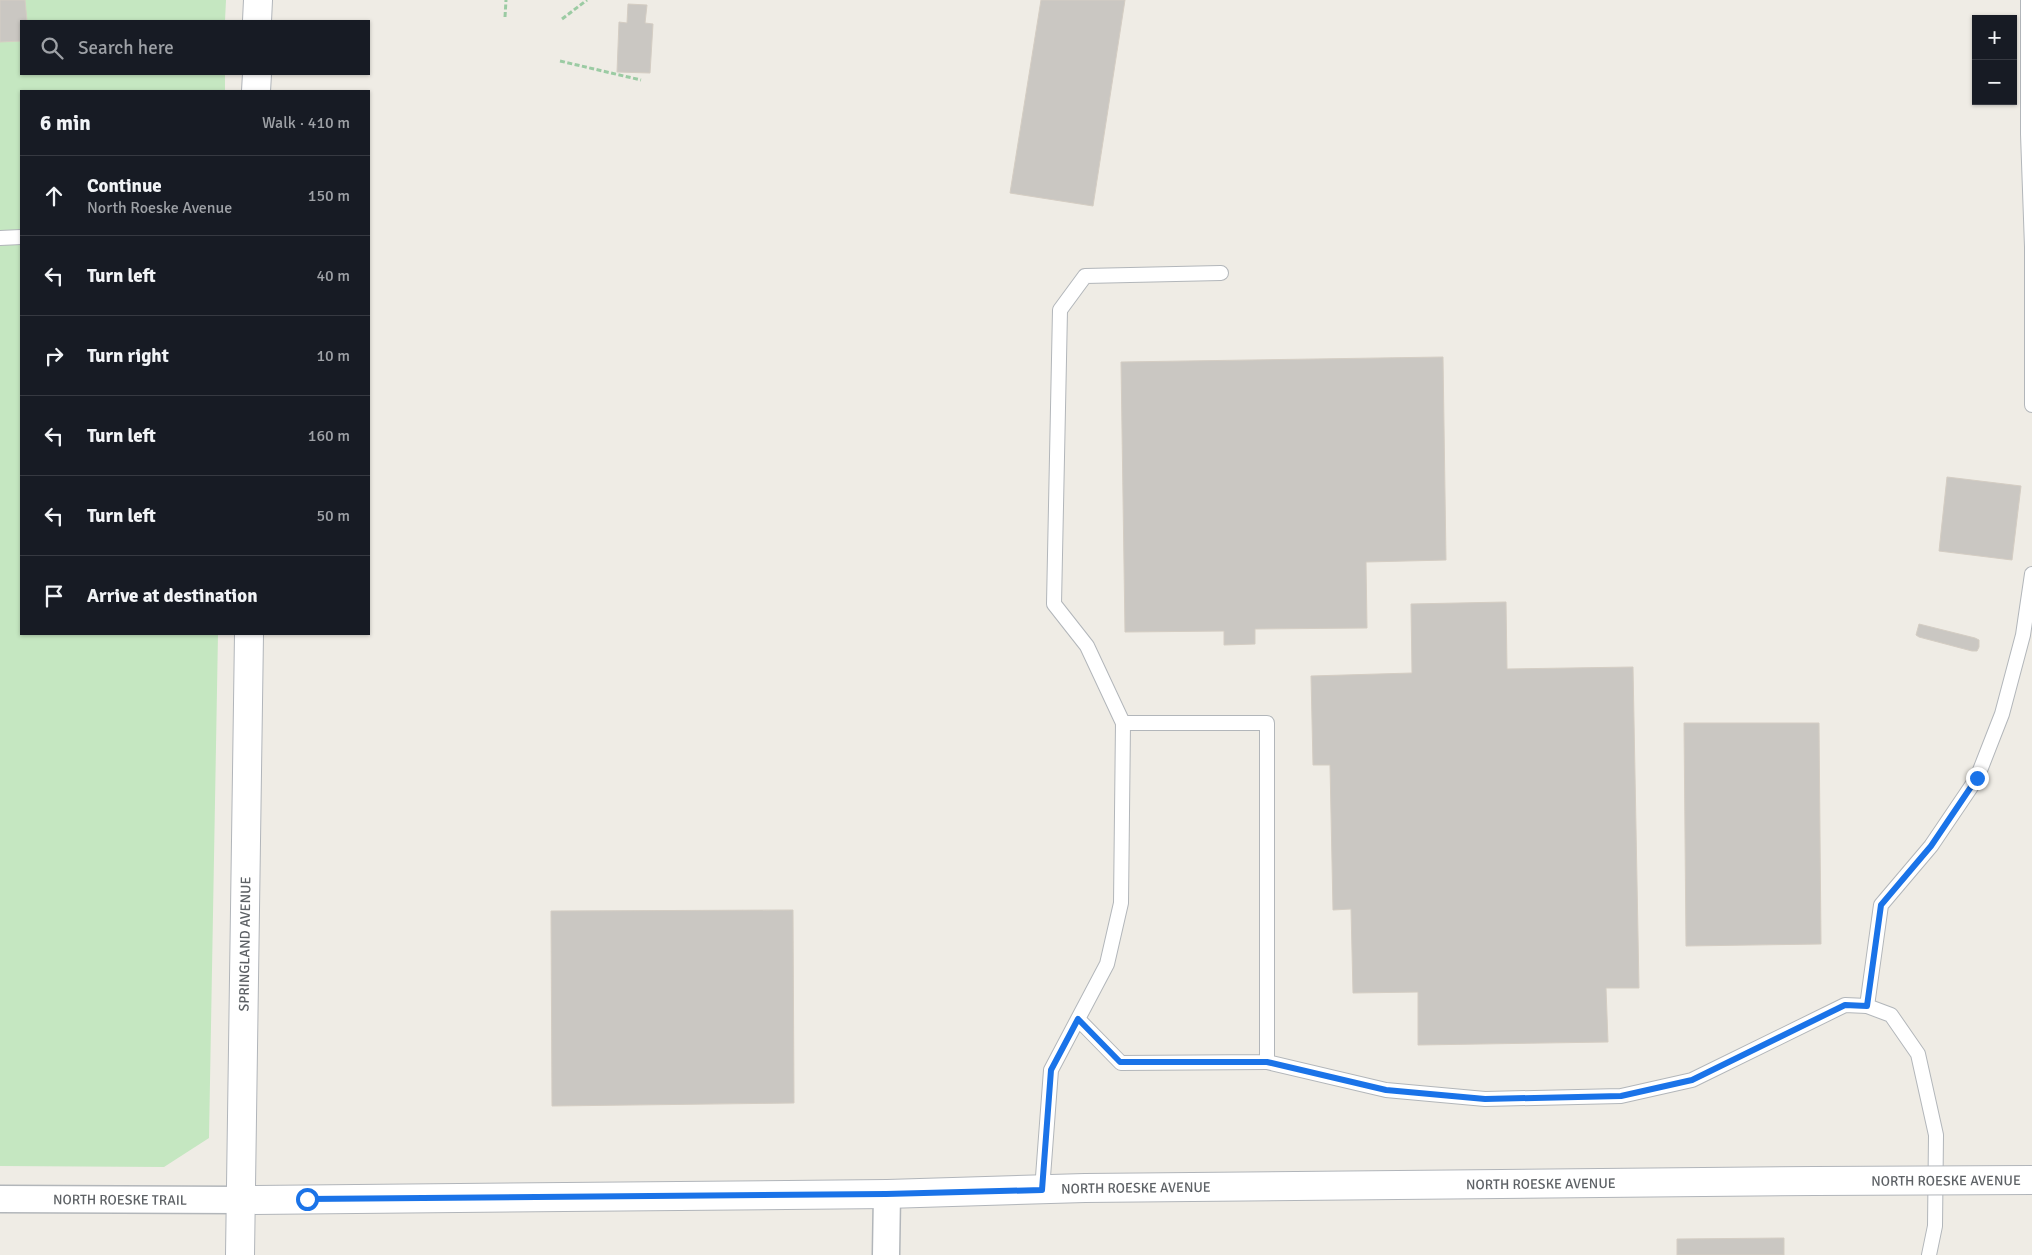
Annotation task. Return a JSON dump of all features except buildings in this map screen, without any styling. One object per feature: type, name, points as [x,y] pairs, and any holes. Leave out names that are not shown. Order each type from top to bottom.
[{"type":"street","points":[[257,20],[258,0]]},
{"type":"street","points":[[256,75],[256,90]]},
{"type":"street","name":"SPRINGLAND AVENUE","points":[[240,1255],[249,635]]},
{"type":"street","name":"NORTH ROESKE AVENUE","points":[[241,1200],[2032,1180]]},
{"type":"street","points":[[886,1194],[886,1255]]},
{"type":"street","name":"NORTH ROESKE TRAIL","points":[[0,1199],[241,1200]]},
{"type":"lane","points":[[2028,0],[2028,134],[2032,247],[2032,405]]},
{"type":"lane","points":[[0,238],[20,237]]},
{"type":"lane","points":[[1042,1190],[1051,1070],[1107,964],[1120,903],[1123,723],[1087,646],[1054,604],[1060,310],[1084,276],[1221,273]]},
{"type":"lane","points":[[1867,1006],[1881,905],[1931,846],[1977,778],[2002,714],[2023,635],[2032,574]]},
{"type":"lane","points":[[1123,723],[1267,722],[1267,1062]]},
{"type":"lane","points":[[1078,1019],[1120,1062],[1267,1062],[1396,1091],[1485,1099],[1621,1096],[1692,1080],[1845,1005],[1867,1006],[1891,1015],[1918,1054],[1936,1135],[1935,1226],[1929,1255]]},
{"type":"path","points":[[505,17],[506,0]]},
{"type":"path","points":[[562,19],[587,0]]},
{"type":"path","points":[[560,61],[641,80]]},
{"type":"green space","points":[[0,0],[226,0],[225,20],[20,20],[20,75],[225,75],[225,90],[20,90],[20,635],[218,635],[209,1138],[164,1167],[0,1166]]},
{"type":"route","points":[[307,1199],[886,1194],[1042,1190],[1051,1070],[1078,1019],[1120,1062],[1267,1062],[1386,1090],[1485,1099],[1621,1096],[1692,1080],[1845,1005],[1867,1006],[1881,905],[1931,846],[1977,778]]}]
